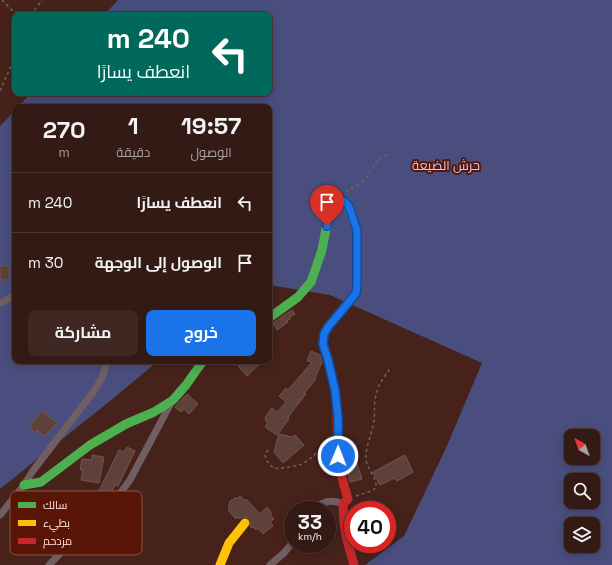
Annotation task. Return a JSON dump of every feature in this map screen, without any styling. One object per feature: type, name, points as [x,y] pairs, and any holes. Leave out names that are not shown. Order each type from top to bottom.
[{"type":"street","points":[[272,316],[298,297],[311,282],[322,250],[330,208],[335,202],[339,200],[344,201],[347,204],[357,230],[356,293],[328,327],[324,334],[323,344],[335,390],[338,417],[338,456],[345,501]]},
{"type":"street","points":[[0,303],[12,297]]},
{"type":"street","points":[[19,491],[94,391],[102,378],[106,364]]},
{"type":"street","points":[[122,491],[130,480],[173,400],[201,364]]},
{"type":"street","points":[[24,485],[41,482],[90,445],[126,424],[154,412],[173,400]]},
{"type":"street","points":[[0,515],[10,502]]},
{"type":"street","points":[[220,565],[229,543],[245,523]]},
{"type":"street","points":[[270,565],[284,553]]},
{"type":"street","points":[[351,553],[354,565]]},
{"type":"street","points":[[49,565],[59,555]]},
{"type":"path","points":[[2,0],[15,12]]},
{"type":"path","points":[[33,12],[42,0]]},
{"type":"path","points":[[0,91],[12,64]]},
{"type":"path","points":[[339,200],[345,193],[357,186],[367,177],[378,160],[384,157],[388,152]]},
{"type":"path","points":[[346,501],[351,497],[376,488],[376,483],[367,466],[366,452],[374,423],[375,395],[381,381],[391,367]]},
{"type":"path","points":[[268,450],[265,454],[266,460],[273,468],[276,469],[303,464],[322,447],[330,434]]},
{"type":"green space","name":"حرش الضيعة","points":[[118,0],[612,0],[612,565],[365,565],[381,553],[396,553],[396,542],[404,536],[446,448],[482,363],[330,295],[272,285],[272,104],[21,104],[28,96],[272,96],[272,12],[107,12]]},
{"type":"green space","points":[[12,113],[12,364],[154,364],[0,489],[0,126]]},
{"type":"building","points":[[0,266],[9,266],[9,280],[0,280]]},
{"type":"building","points":[[292,310],[295,314],[289,318],[290,319],[287,321],[288,322],[277,330],[273,323]]},
{"type":"building","points":[[311,351],[320,355],[322,362],[315,378],[316,379],[304,393],[306,394],[288,417],[289,419],[277,435],[265,427],[268,422],[265,420],[265,417],[272,408],[277,412],[286,402],[279,396],[286,388],[288,390],[312,362],[307,361]]},
{"type":"building","points":[[240,364],[260,364],[247,376],[238,366]]},
{"type":"building","points":[[187,394],[198,404],[189,414],[184,409],[181,412],[175,407]]},
{"type":"building","points":[[42,411],[57,423],[45,436],[37,430],[35,433],[29,427]]},
{"type":"building","points":[[279,434],[292,437],[295,435],[304,445],[283,463],[274,452]]},
{"type":"building","points":[[127,447],[135,451],[118,486],[115,485],[112,491],[99,491],[119,450],[124,452]]},
{"type":"building","points":[[92,455],[104,457],[99,483],[81,480],[83,470],[80,470],[82,459],[92,460]]},
{"type":"building","points":[[405,455],[413,472],[397,481],[395,478],[380,485],[373,472]]},
{"type":"building","points":[[357,464],[362,479],[350,482],[346,467]]},
{"type":"building","points":[[240,496],[245,501],[246,499],[260,514],[267,507],[272,513],[270,515],[274,519],[270,522],[273,526],[263,534],[258,528],[256,530],[250,526],[251,521],[249,518],[243,517],[240,519],[238,517],[236,519],[228,510],[229,504],[230,501]]},
{"type":"traffic: fast","points":[[272,316],[298,297],[311,282],[322,250],[330,208],[335,202],[339,200],[344,201],[347,204],[357,230],[357,285],[356,293],[324,334],[323,344],[334,385]]},
{"type":"traffic: fast","points":[[24,485],[41,482],[90,445],[126,424],[154,412],[173,400],[201,364]]},
{"type":"traffic: slow","points":[[220,565],[229,543],[245,523]]},
{"type":"traffic: jam","points":[[334,385],[337,447],[342,478],[348,499],[343,504],[344,524],[354,565]]},
{"type":"route","points":[[327,226],[330,208],[339,200],[344,201],[350,209],[357,230],[356,244],[358,256],[356,293],[328,327],[324,334],[323,344],[335,390],[338,417],[338,456]]}]
